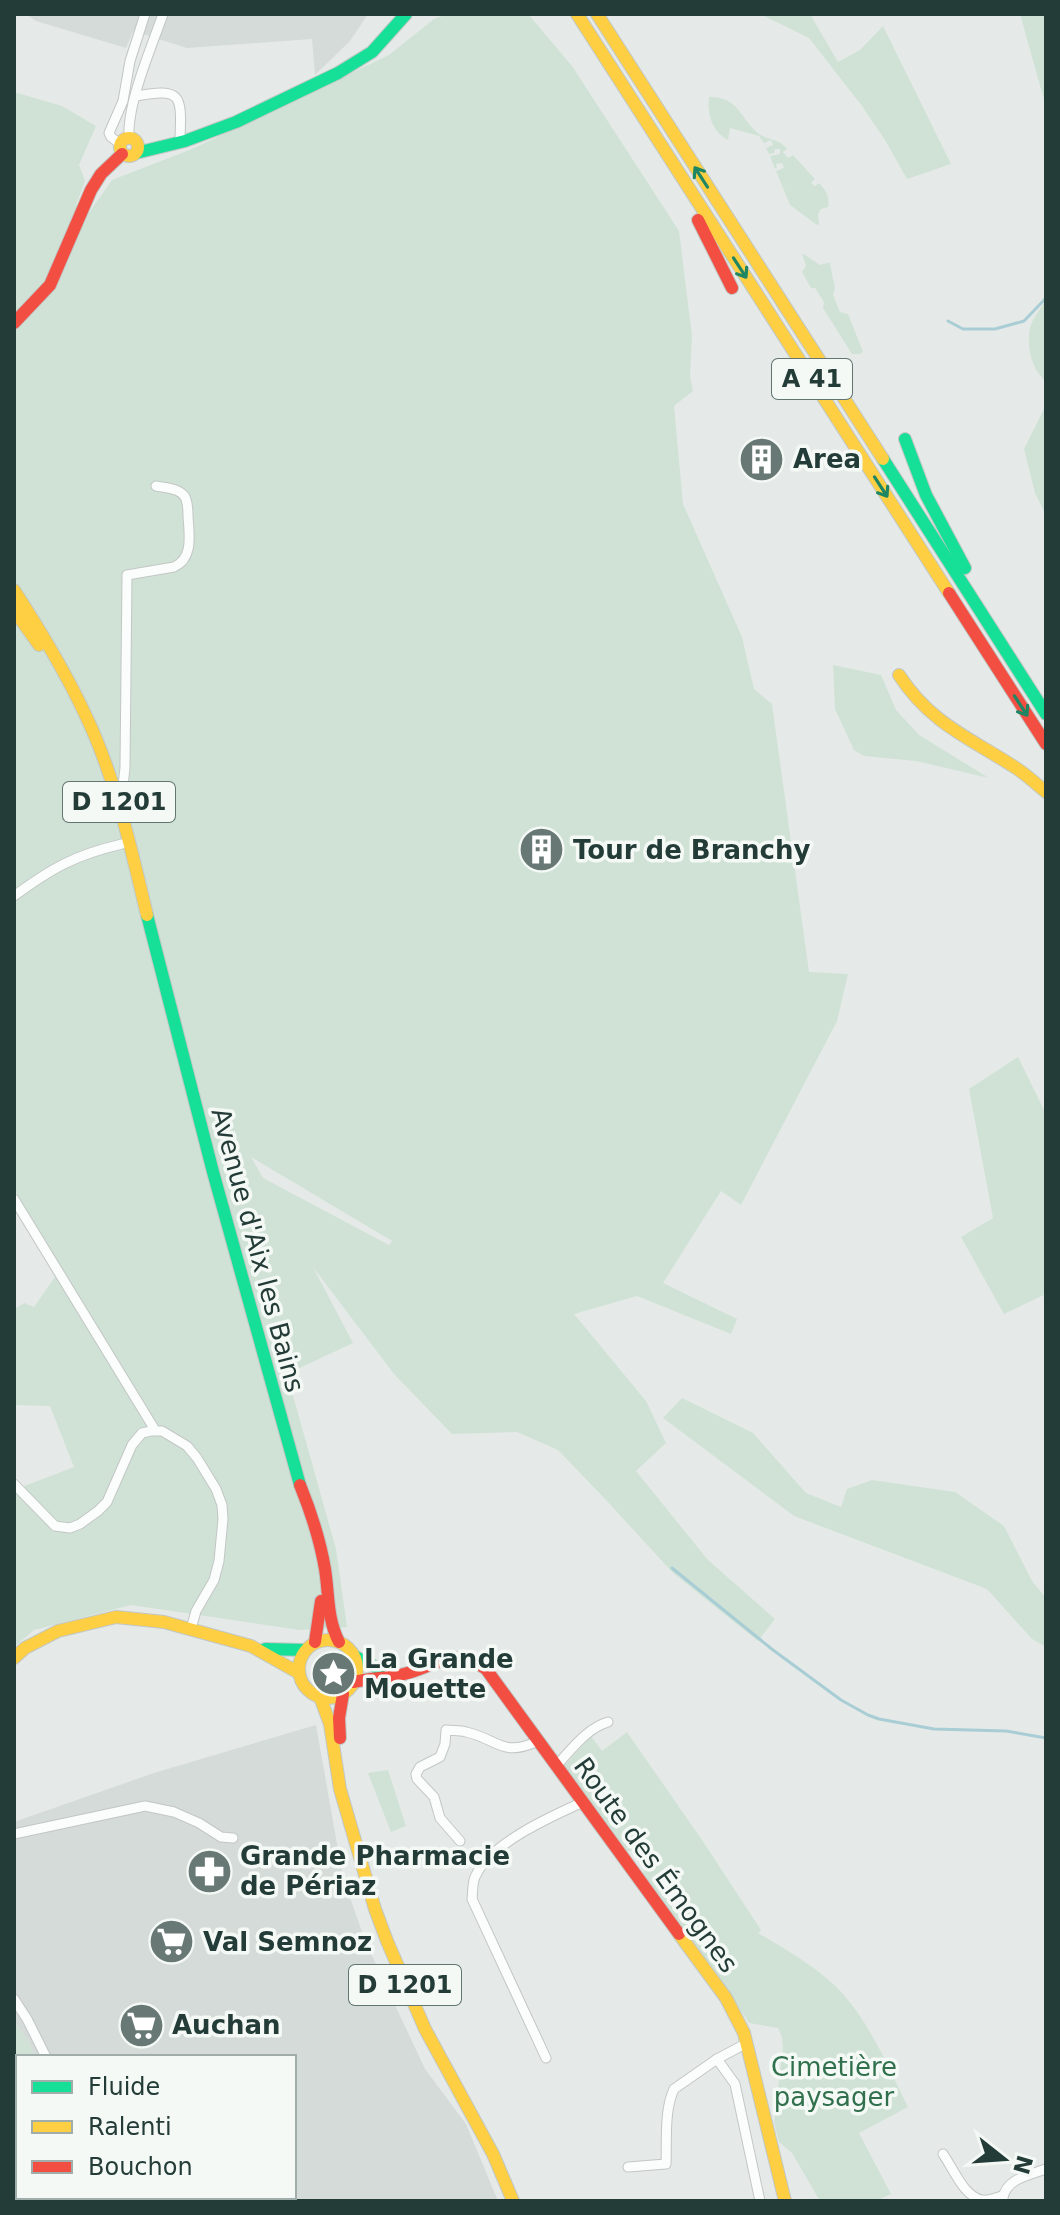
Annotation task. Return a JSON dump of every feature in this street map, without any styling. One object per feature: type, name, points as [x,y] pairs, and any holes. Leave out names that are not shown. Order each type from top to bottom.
[{"type":"main road","points":[[14,323],[50,285],[91,190],[101,174],[129,146],[185,141],[184,138],[236,122],[362,59],[384,40],[406,14]]},
{"type":"main road","name":"A 41","points":[[577,14],[1046,744]]},
{"type":"main road","name":"A 41","points":[[597,14],[1046,714]]},
{"type":"main road","points":[[621,82],[716,252],[732,288]]},
{"type":"main road","points":[[905,439],[939,522],[1046,707]]},
{"type":"main road","name":"Avenue d'Aix les Bains","points":[[14,590],[45,638],[86,715],[120,807],[213,1172],[298,1480],[320,1548],[333,1633],[339,1642]]},
{"type":"main road","name":"Avenue d'Aix les Bains","points":[[14,610],[41,648],[82,727],[111,805],[177,1032]]},
{"type":"main road","points":[[899,675],[924,710],[1018,769],[1046,792]]},
{"type":"main road","name":"Avenue d'Aix les Bains","points":[[298,1480],[300,1503],[320,1585],[320,1617],[310,1646]]},
{"type":"main road","points":[[14,1658],[25,1648],[58,1631],[116,1617],[164,1622],[258,1648],[299,1673]]},
{"type":"main road","points":[[258,1648],[310,1646],[327,1639],[339,1642],[362,1662],[391,1675]]},
{"type":"main road","points":[[310,1646],[299,1661],[300,1679],[308,1691],[320,1697],[343,1694],[354,1682],[357,1674],[354,1656]]},
{"type":"main road","name":"Route des Émognes","points":[[354,1682],[407,1674],[457,1656],[473,1658],[486,1669],[726,1998],[747,2043],[785,2201]]},
{"type":"main road","points":[[343,1694],[339,1731],[350,1818]]},
{"type":"main road","points":[[320,1697],[330,1724],[335,1768],[350,1818]]},
{"type":"main road","name":"D 1201","points":[[350,1818],[375,1909],[435,2051],[523,2201]]},
{"type":"main road","name":"D 1201","points":[[487,2142],[513,2201]]},
{"type":"street","points":[[145,14],[130,61],[123,101],[109,133],[129,146],[129,123],[163,14]]},
{"type":"street","points":[[136,96],[163,92],[177,98],[184,138]]},
{"type":"street","points":[[120,807],[125,768],[127,575],[181,564],[189,543],[185,498],[178,490],[156,486]]},
{"type":"street","points":[[14,896],[54,868],[122,844]]},
{"type":"street","points":[[14,1199],[155,1430]]},
{"type":"street","points":[[14,1484],[55,1526],[65,1529],[74,1527],[107,1502],[135,1440],[142,1433],[155,1430],[187,1446],[216,1489],[223,1519],[214,1580],[196,1611],[191,1629]]},
{"type":"street","points":[[556,1766],[587,1734],[608,1722]]},
{"type":"street","points":[[460,1841],[440,1818],[434,1797],[416,1774],[420,1767],[440,1757],[446,1730],[466,1732],[509,1749],[522,1748],[538,1741]]},
{"type":"street","points":[[546,2058],[472,1899],[475,1875],[494,1851],[544,1820],[583,1802]]},
{"type":"street","points":[[14,1834],[145,1806],[174,1812],[221,1837],[233,1838]]},
{"type":"street","points":[[14,1999],[45,2055]]},
{"type":"street","points":[[628,2167],[666,2164],[672,2093],[682,2082],[747,2043]]},
{"type":"street","points":[[717,2059],[735,2084],[760,2201]]},
{"type":"street","points":[[943,2154],[966,2190],[981,2200],[1002,2199],[1005,2188],[1012,2183],[1046,2169]]},
{"type":"shaded area","points":[[26,14],[368,14],[350,41],[315,75],[312,39],[187,48],[133,31],[126,48],[36,21]]},
{"type":"shaded area","points":[[316,1725],[343,1878],[366,1943],[425,2069],[466,2124],[498,2201],[97,2201],[296,2199],[296,2055],[34,2055],[14,2021],[14,1822],[154,1773]]},
{"type":"green space","points":[[447,14],[528,14],[572,66],[679,231],[692,336],[690,376],[693,391],[674,406],[683,504],[742,637],[754,689],[772,704],[809,972],[848,974],[837,1021],[741,1205],[721,1191],[663,1283],[737,1319],[731,1334],[637,1296],[574,1314],[646,1401],[666,1443],[636,1471],[708,1560],[775,1619],[758,1641],[673,1573],[558,1450],[517,1432],[452,1434],[394,1374],[313,1267],[353,1343],[287,1374],[336,1549],[347,1627],[300,1630],[131,1605],[34,1630],[14,1647],[14,1490],[74,1467],[50,1406],[14,1405],[14,1309],[24,1303],[34,1307],[61,1268],[14,1189],[14,92],[62,106],[96,126],[79,165],[85,181],[76,205],[88,214],[112,180],[192,149],[389,55],[434,19]],"holes":[[[251,1157],[392,1241],[389,1245],[263,1178]]]},
{"type":"green space","points":[[760,14],[810,14],[838,62],[860,50],[883,26],[951,164],[907,179],[862,106],[809,38]]},
{"type":"green space","points":[[1020,14],[1046,14],[1046,100],[1044,100]]},
{"type":"green space","points":[[709,97],[733,104],[759,134],[784,146],[787,149],[783,152],[788,158],[793,155],[815,179],[811,183],[815,186],[819,183],[827,194],[828,207],[818,214],[819,224],[790,205],[776,171],[784,168],[782,163],[776,164],[775,169],[770,156],[780,154],[780,149],[769,154],[766,148],[773,145],[771,140],[764,143],[759,136],[730,128],[728,140],[723,137],[712,122]]},
{"type":"green space","points":[[802,253],[820,265],[831,262],[835,288],[833,295],[840,312],[848,314],[863,352],[860,354],[852,354],[823,308],[824,302],[815,288],[811,288],[802,272],[806,266]]},
{"type":"green space","points":[[1046,300],[1046,381],[1031,357],[1029,335],[1031,325]]},
{"type":"green space","points":[[1046,405],[1046,515],[1035,493],[1024,449]]},
{"type":"green space","points":[[833,665],[881,675],[896,710],[919,735],[989,778],[916,761],[864,756],[854,750],[835,709]]},
{"type":"green space","points":[[1018,1057],[1046,1114],[1046,1294],[1004,1314],[961,1237],[993,1218],[969,1089]]},
{"type":"green space","points":[[682,1398],[753,1433],[806,1493],[841,1507],[847,1489],[872,1480],[955,1492],[1004,1526],[1032,1581],[1046,1598],[1046,1647],[1032,1639],[987,1589],[794,1516],[663,1418]]},
{"type":"green space","name":"Cimetière paysager","points":[[627,1732],[761,1930],[758,1933],[835,1985],[863,2020],[879,2049],[908,2107],[859,2133],[891,2194],[881,2201],[820,2201],[792,2153],[779,2142],[774,2122],[783,2047],[778,2028],[749,2023],[714,1970],[643,1875],[645,1865],[636,1849],[626,1852],[564,1766],[591,1736],[602,1751]]},
{"type":"green space","points":[[388,1770],[406,1826],[391,1832],[368,1773]]},
{"type":"green space","points":[[14,2021],[34,2055],[16,2055],[16,2199],[97,2201],[14,2201]]},
{"type":"waterway","points":[[948,321],[963,329],[995,329],[1024,321],[1046,298]]},
{"type":"waterway","points":[[672,1568],[773,1650],[841,1700],[868,1715],[934,1729],[1006,1731],[1046,1738]]},
{"type":"traffic: fast","points":[[136,153],[185,141],[236,122],[338,73],[372,52],[406,14]]},
{"type":"traffic: fast","points":[[905,439],[926,495],[965,568]]},
{"type":"traffic: fast","points":[[883,459],[1046,714]]},
{"type":"traffic: fast","points":[[147,915],[213,1172],[300,1485]]},
{"type":"traffic: fast","points":[[265,1649],[305,1650]]},
{"type":"traffic: fast","points":[[354,1656],[391,1675]]},
{"type":"traffic: slow","points":[[577,14],[949,593]]},
{"type":"traffic: slow","points":[[597,14],[883,459]]},
{"type":"traffic: slow","points":[[129,138],[138,147],[129,156],[120,147],[129,138]]},
{"type":"traffic: slow","points":[[14,590],[61,666],[96,738],[121,813],[147,915]]},
{"type":"traffic: slow","points":[[14,610],[39,645]]},
{"type":"traffic: slow","points":[[899,675],[911,692],[938,718],[1020,771],[1046,792]]},
{"type":"traffic: slow","points":[[14,1658],[25,1648],[58,1631],[116,1617],[164,1622],[251,1646],[299,1673]]},
{"type":"traffic: slow","points":[[328,1640],[349,1648],[357,1669],[349,1690],[328,1698],[307,1690],[299,1669],[307,1648],[328,1640]]},
{"type":"traffic: slow","points":[[320,1697],[330,1724],[340,1789],[387,1941],[425,2029],[493,2154],[513,2201]]},
{"type":"traffic: slow","points":[[679,1934],[726,1998],[744,2033],[785,2201]]},
{"type":"traffic: jam","points":[[14,323],[50,285],[91,190],[101,174],[122,154]]},
{"type":"traffic: jam","points":[[698,220],[732,288]]},
{"type":"traffic: jam","points":[[949,593],[1046,744]]},
{"type":"traffic: jam","points":[[300,1485],[321,1547],[330,1615],[339,1642]]},
{"type":"traffic: jam","points":[[315,1642],[321,1601]]},
{"type":"traffic: jam","points":[[354,1682],[404,1674],[455,1658],[475,1662],[486,1669],[679,1934]]},
{"type":"traffic: jam","points":[[340,1738],[343,1694]]},
{"type":"place","name":"Area","points":[[762,459]]},
{"type":"place","name":"Tour de Branchy","points":[[542,850]]},
{"type":"place","name":"La Grande Mouette","points":[[333,1674]]},
{"type":"place","name":"Grande Pharmacie de Périaz","points":[[209,1871]]},
{"type":"place","name":"Val Semnoz","points":[[172,1942]]},
{"type":"place","name":"Auchan","points":[[141,2025]]}]
